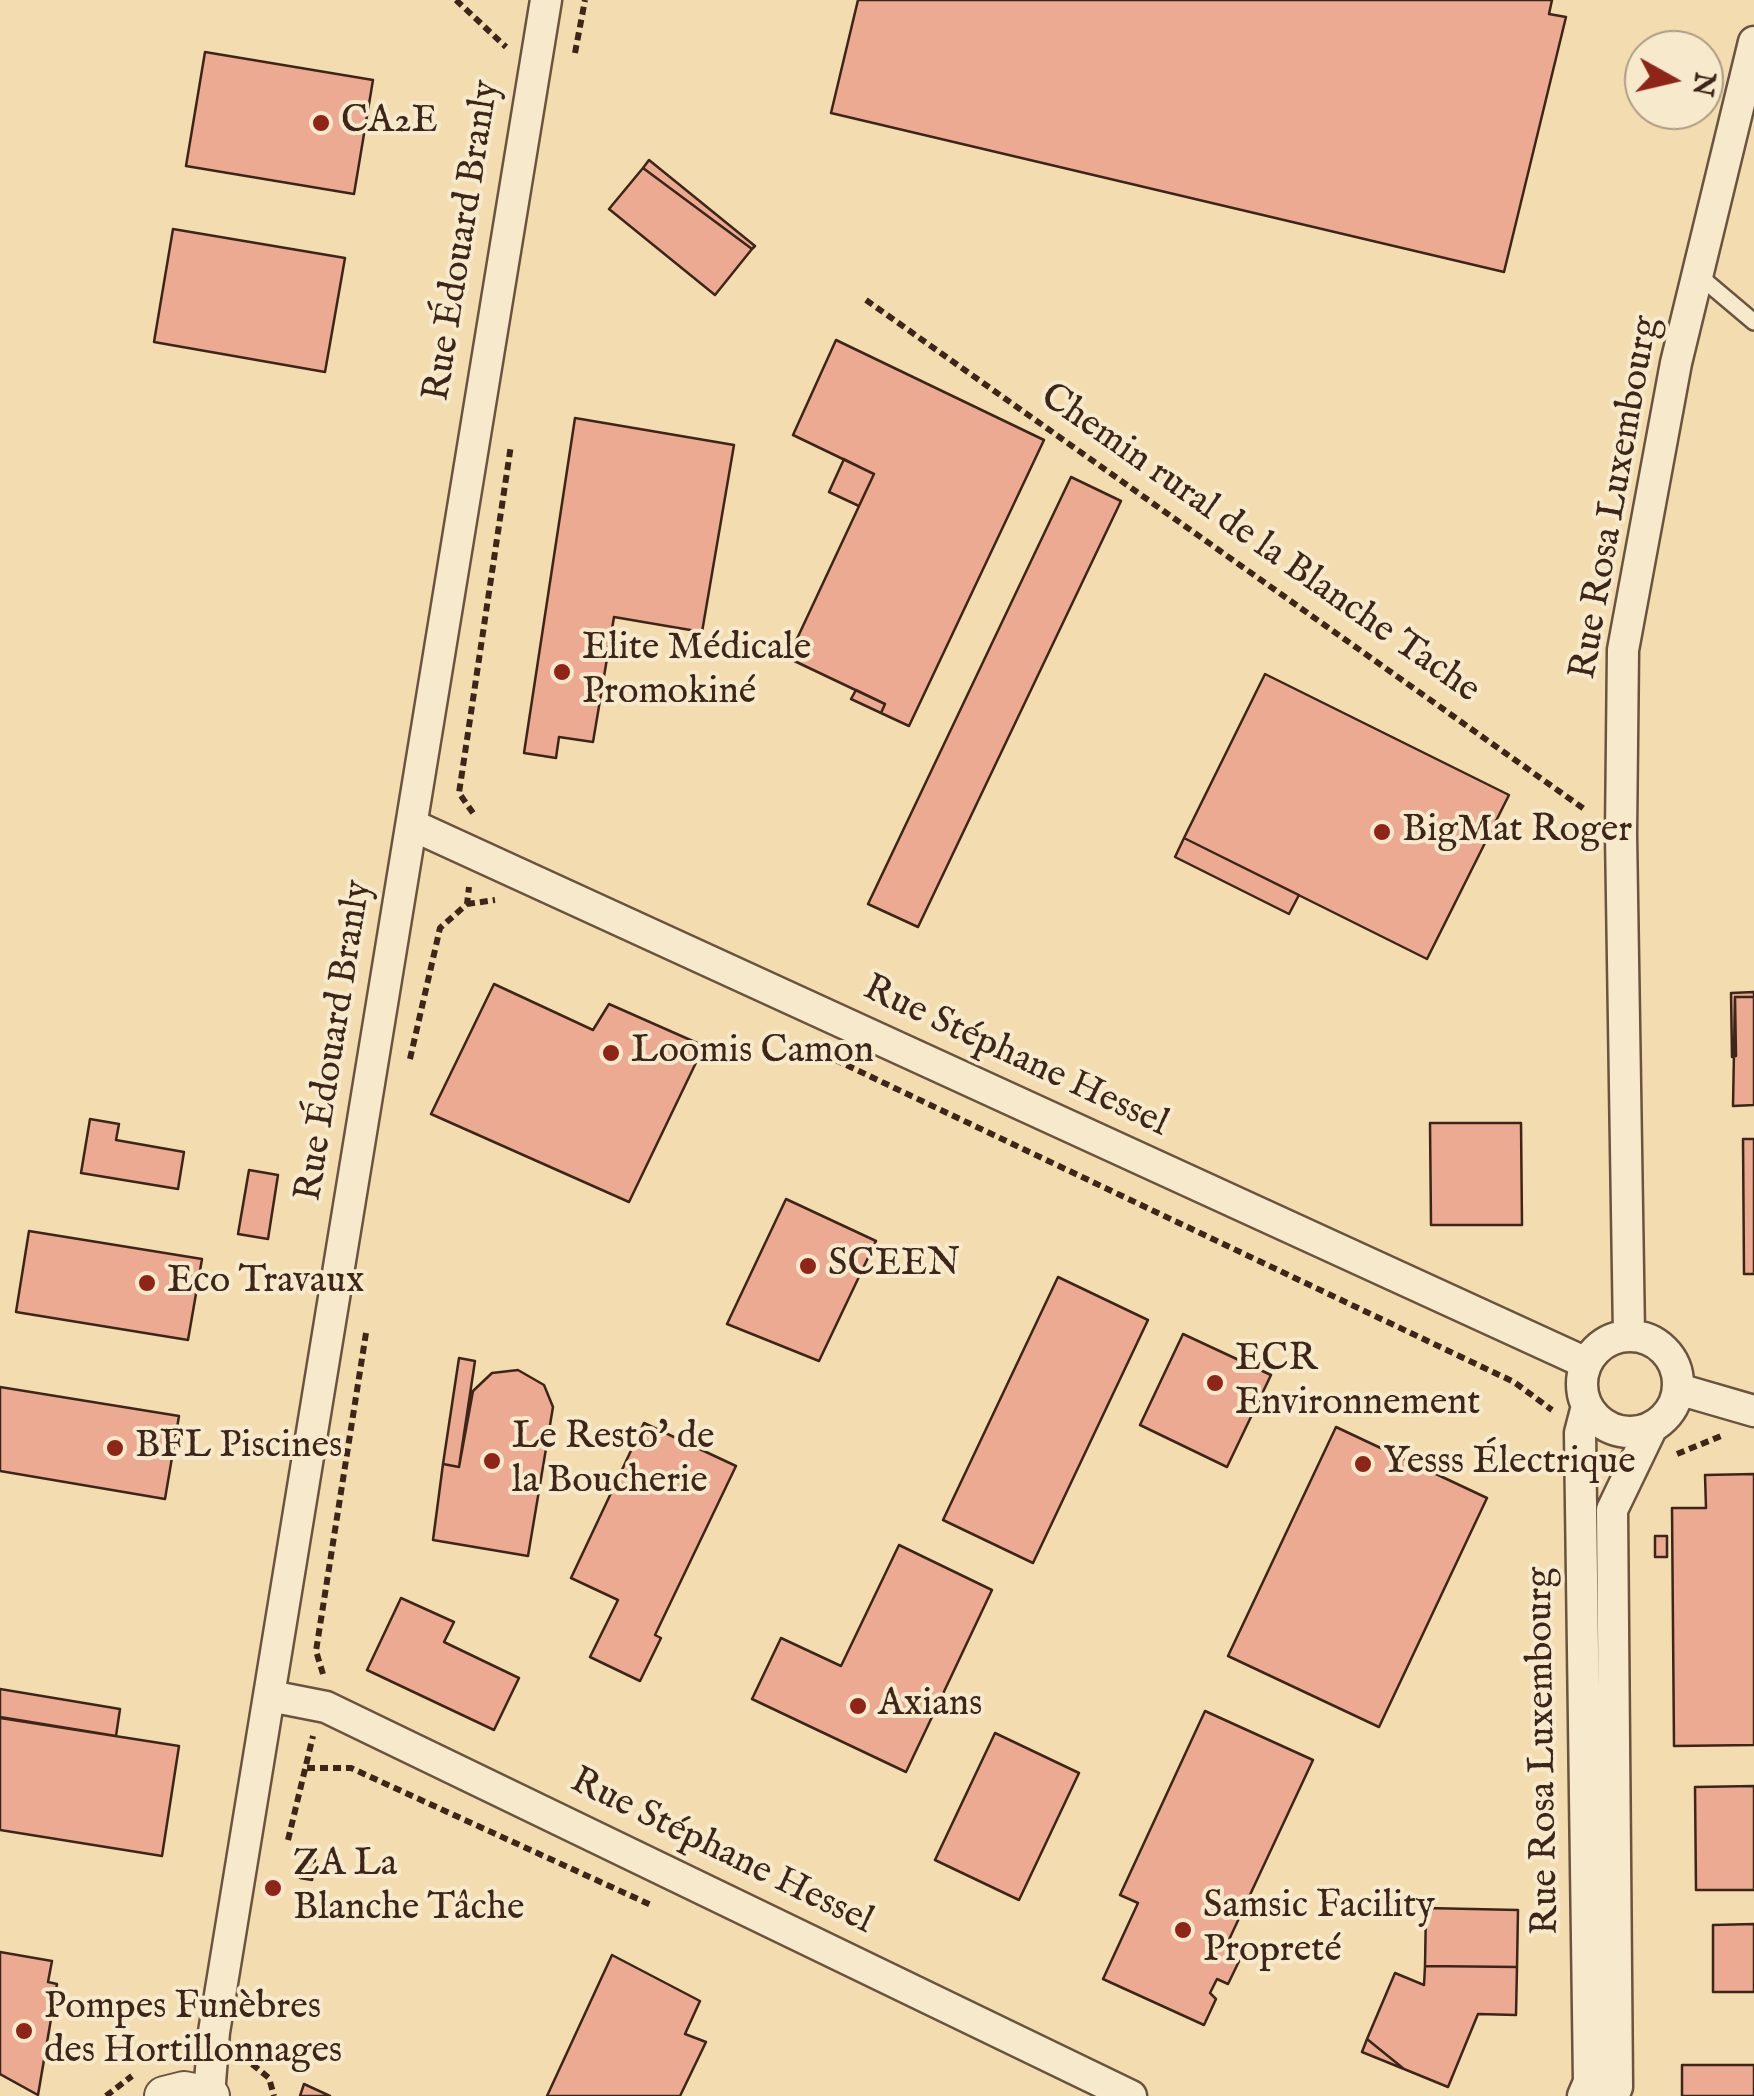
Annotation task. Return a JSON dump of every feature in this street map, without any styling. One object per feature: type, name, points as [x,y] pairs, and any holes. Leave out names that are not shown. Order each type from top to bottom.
[{"type":"street","name":"Rue Édouard Branly","points":[[209,2096],[214,2032],[546,0]]},
{"type":"street","name":"Rue Rosa Luxembourg","points":[[1629,1335],[1620,834],[1623,650],[1676,363],[1754,42]]},
{"type":"street","name":"Rue Stéphane Hessel","points":[[412,824],[1586,1363]]},
{"type":"street","points":[[1629,1335],[1660,1345],[1677,1372],[1678,1388],[1674,1404],[1652,1427],[1620,1432],[1606,1426],[1587,1406],[1582,1392],[1586,1363],[1604,1343],[1629,1335]]},
{"type":"street","points":[[1678,1388],[1746,1421]]},
{"type":"street","name":"Rue Rosa Luxembourg","points":[[1583,2096],[1589,2082],[1580,1433],[1587,1406]]},
{"type":"street","name":"Rue Rosa Luxembourg","points":[[1613,2096],[1617,2067],[1612,1510],[1652,1427]]},
{"type":"street","name":"Rue Stéphane Hessel","points":[[270,1696],[319,1706],[1131,2096]]},
{"type":"street","points":[[164,2096],[184,2091],[209,2096]]},
{"type":"lane","points":[[1698,274],[1754,322]]},
{"type":"path","points":[[456,0],[532,71]]},
{"type":"path","points":[[572,70],[585,0]]},
{"type":"path","name":"Chemin rural de la Blanche Tache","points":[[866,300],[1620,834]]},
{"type":"path","points":[[467,904],[479,818],[464,807],[458,793],[513,433]]},
{"type":"path","points":[[408,1069],[440,928],[467,904],[498,899]]},
{"type":"path","points":[[815,1050],[1514,1382],[1552,1408],[1558,1424]]},
{"type":"path","points":[[288,1840],[319,1706],[324,1668],[316,1651],[368,1322]]},
{"type":"path","points":[[1670,1463],[1678,1453],[1746,1421]]},
{"type":"building","points":[[858,0],[1552,0],[1549,14],[1566,17],[1504,272],[831,113]]},
{"type":"building","points":[[205,52],[373,80],[354,194],[186,166]]},
{"type":"building","points":[[649,160],[755,246],[752,249],[643,168]]},
{"type":"building","points":[[643,168],[752,249],[715,295],[609,209]]},
{"type":"building","points":[[173,229],[345,258],[325,372],[154,342]]},
{"type":"building","points":[[836,340],[1044,440],[909,726],[881,713],[885,704],[788,658],[874,474],[793,435]]},
{"type":"building","points":[[575,418],[734,445],[702,632],[614,617],[593,742],[559,737],[556,758],[524,753]]},
{"type":"building","points":[[844,459],[874,474],[859,506],[829,492]]},
{"type":"building","points":[[1071,477],[1121,501],[918,927],[868,904]]},
{"type":"building","points":[[1265,674],[1509,795],[1427,959],[1184,838]]},
{"type":"building","points":[[856,690],[885,704],[881,713],[851,699]]},
{"type":"building","points":[[1184,838],[1299,895],[1289,914],[1175,857]]},
{"type":"building","points":[[494,984],[593,1030],[609,1004],[704,1046],[629,1202],[431,1114]]},
{"type":"building","points":[[1754,992],[1754,997],[1735,997],[1736,1056],[1732,1057],[1731,993]]},
{"type":"building","points":[[1735,997],[1754,997],[1754,1105],[1733,1106]]},
{"type":"building","points":[[90,1119],[119,1124],[116,1140],[184,1152],[178,1189],[81,1173]]},
{"type":"building","points":[[1430,1123],[1521,1123],[1522,1225],[1431,1225]]},
{"type":"building","points":[[1743,1139],[1754,1139],[1754,1274],[1744,1274]]},
{"type":"building","points":[[249,1170],[278,1175],[268,1239],[238,1234]]},
{"type":"building","points":[[786,1199],[876,1241],[819,1361],[727,1324]]},
{"type":"building","points":[[29,1231],[202,1259],[188,1340],[16,1312]]},
{"type":"building","points":[[1058,1277],[1148,1320],[1033,1563],[943,1520]]},
{"type":"building","points":[[1183,1334],[1271,1375],[1227,1467],[1140,1425]]},
{"type":"building","points":[[459,1358],[475,1361],[459,1467],[443,1464]]},
{"type":"building","points":[[518,1370],[544,1385],[553,1407],[528,1556],[433,1540],[443,1464],[459,1467],[473,1391],[492,1373]]},
{"type":"building","points":[[0,1387],[179,1416],[165,1499],[0,1471]]},
{"type":"building","points":[[644,1423],[736,1466],[655,1635],[661,1638],[640,1681],[590,1657],[618,1600],[571,1578]]},
{"type":"building","points":[[1336,1427],[1487,1498],[1379,1727],[1228,1656]]},
{"type":"building","points":[[1754,1474],[1754,1745],[1674,1746],[1672,1508],[1706,1508],[1705,1475]]},
{"type":"building","points":[[1655,1536],[1667,1536],[1667,1557],[1655,1557]]},
{"type":"building","points":[[899,1545],[992,1590],[906,1772],[752,1699],[781,1638],[841,1666]]},
{"type":"building","points":[[401,1598],[454,1622],[444,1642],[519,1678],[494,1730],[367,1670]]},
{"type":"building","points":[[0,1689],[120,1709],[116,1736],[0,1717]]},
{"type":"building","points":[[1205,1711],[1313,1760],[1227,1944],[1244,1951],[1228,1984],[1217,1979],[1210,1993],[1216,1999],[1204,2025],[1103,1979],[1138,1903],[1120,1895]]},
{"type":"building","points":[[0,1718],[179,1746],[162,1856],[0,1830]]},
{"type":"building","points":[[995,1733],[1079,1773],[1019,1900],[935,1860]]},
{"type":"building","points":[[1754,1786],[1754,1890],[1696,1890],[1695,1787]]},
{"type":"building","points":[[303,1858],[315,1860],[312,1880],[300,1878]]},
{"type":"building","points":[[1426,1908],[1518,1910],[1517,1967],[1425,1966]]},
{"type":"building","points":[[1754,1924],[1754,1992],[1713,1992],[1713,1925]]},
{"type":"building","points":[[0,1952],[52,1961],[48,1982],[57,1984],[38,2095],[0,2074]]},
{"type":"building","points":[[612,1955],[700,2001],[685,2034],[706,2042],[680,2096],[547,2096]]},
{"type":"building","points":[[1425,1966],[1517,1967],[1516,2015],[1478,2014],[1448,2087],[1404,2069],[1367,2039],[1395,1973],[1424,1985]]},
{"type":"building","points":[[1367,2039],[1404,2069],[1362,2052]]},
{"type":"building","points":[[1682,2065],[1754,2065],[1754,2096],[1682,2096]]},
{"type":"building","points":[[304,2084],[330,2096],[300,2096]]},
{"type":"place","name":"CA2E","points":[[321,123]]},
{"type":"place","name":"Elite Médicale Promokiné","points":[[562,672]]},
{"type":"place","name":"BigMat Roger","points":[[1382,832]]},
{"type":"place","name":"Loomis Camon","points":[[611,1053]]},
{"type":"place","name":"SCEEN","points":[[808,1266]]},
{"type":"place","name":"Eco Travaux","points":[[147,1283]]},
{"type":"place","name":"ECR Environnement","points":[[1215,1383]]},
{"type":"place","name":"BFL Piscines","points":[[115,1448]]},
{"type":"place","name":"Le Resto' de la Boucherie","points":[[492,1461]]},
{"type":"place","name":"Yesss Électrique","points":[[1363,1464]]},
{"type":"place","name":"Axians","points":[[858,1706]]},
{"type":"place","name":"ZA La Blanche Tâche","points":[[273,1888]]},
{"type":"place","name":"Samsic Facility Propreté","points":[[1183,1930]]},
{"type":"place","name":"Pompes Funèbres des Hortillonnages","points":[[24,2031]]}]
